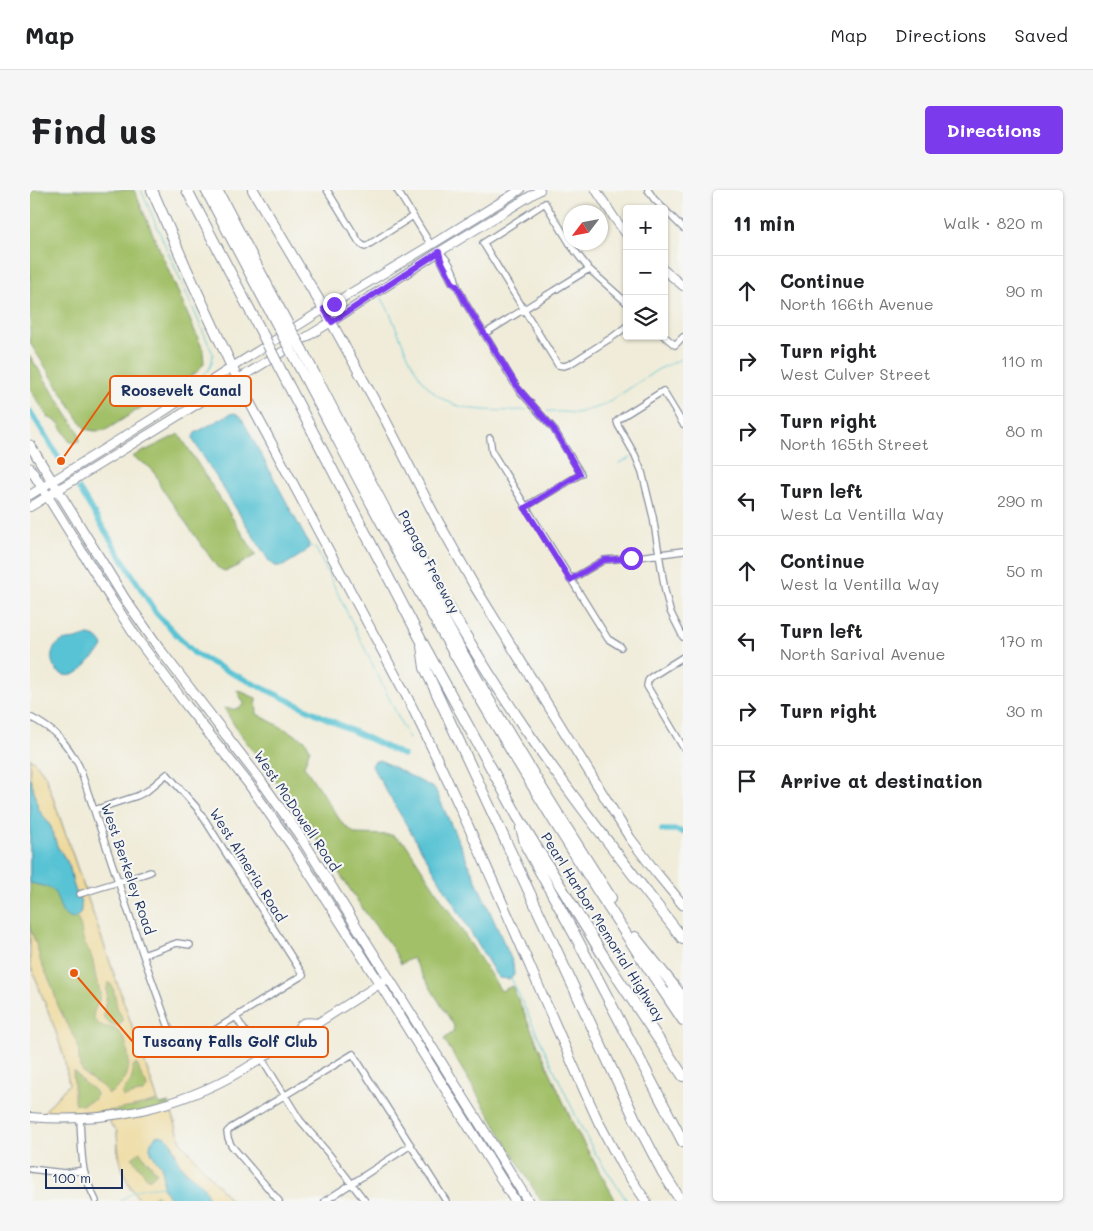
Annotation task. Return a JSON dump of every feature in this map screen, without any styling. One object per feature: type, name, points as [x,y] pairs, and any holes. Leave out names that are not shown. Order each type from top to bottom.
[{"type":"highway","points":[[152,190],[232,368]]},
{"type":"highway","points":[[187,190],[421,640],[518,817],[526,846],[578,939],[683,1142]]},
{"type":"highway","points":[[206,190],[283,325]]},
{"type":"highway","name":"Papago Freeway","points":[[216,190],[283,325],[468,662],[546,795],[635,937]]},
{"type":"highway","points":[[254,190],[324,309]]},
{"type":"highway","points":[[298,352],[414,583],[543,804],[683,1020]]},
{"type":"highway","points":[[376,493],[400,522],[454,617],[498,688],[545,757],[683,939]]},
{"type":"highway","points":[[421,640],[425,668],[608,1062],[652,1152],[681,1201]]},
{"type":"highway","name":"Pearl Harbor Memorial Highway","points":[[518,817],[609,965],[683,1076]]},
{"type":"highway","points":[[635,937],[683,997]]},
{"type":"highway","name":"Pearl Harbor Memorial Highway","points":[[635,937],[683,1007]]},
{"type":"main road","points":[[30,495],[324,309],[520,190]]},
{"type":"main road","points":[[30,507],[332,322],[439,252],[540,190]]},
{"type":"main road","points":[[596,190],[623,230]]},
{"type":"main road","points":[[439,252],[438,249],[443,242],[468,227],[486,211]]},
{"type":"main road","points":[[411,271],[432,250],[431,245]]},
{"type":"main road","points":[[668,273],[683,286]]},
{"type":"main road","points":[[324,309],[475,587],[630,838],[654,871],[683,905]]},
{"type":"main road","points":[[232,368],[432,748],[466,819],[598,1121],[622,1166],[646,1201]]},
{"type":"main road","name":"West McDowell Road","points":[[30,445],[126,599],[162,652],[302,838],[528,1201]]},
{"type":"main road","name":"West McDowell Road","points":[[30,468],[127,623],[160,671],[241,774],[299,857],[514,1201]]},
{"type":"main road","points":[[30,1117],[80,1119],[126,1113],[169,1103],[217,1084],[243,1070],[272,1051],[279,1044],[297,1036],[300,1032],[389,978]]},
{"type":"street","points":[[327,190],[359,242],[365,246],[413,216]]},
{"type":"street","points":[[397,190],[431,245]]},
{"type":"street","points":[[648,190],[660,205]]},
{"type":"street","points":[[623,299],[589,269],[572,247],[546,203],[483,243],[558,365],[570,364],[623,329]]},
{"type":"street","points":[[668,213],[683,228]]},
{"type":"street","points":[[439,252],[452,282],[457,286],[466,304],[518,388],[553,428],[580,474],[525,508]]},
{"type":"street","points":[[484,334],[589,269]]},
{"type":"street","points":[[668,339],[675,345],[683,337]]},
{"type":"street","points":[[683,424],[662,391],[617,421],[642,472],[652,512],[665,591],[670,611],[683,637]]},
{"type":"street","points":[[490,438],[492,452],[570,580],[608,639],[621,647]]},
{"type":"street","points":[[570,580],[604,560],[683,551]]},
{"type":"street","points":[[683,657],[651,677],[647,686],[683,747]]},
{"type":"street","name":"West Berkeley Road","points":[[30,717],[53,731],[71,751],[79,766],[174,1042],[178,1046],[183,1046],[236,1017]]},
{"type":"street","name":"West Almeria Road","points":[[94,810],[138,796],[167,774],[189,798],[205,820],[303,975],[236,1017]]},
{"type":"street","points":[[80,894],[150,872]]},
{"type":"street","points":[[143,955],[177,943],[190,945]]},
{"type":"street","points":[[236,1017],[300,1120],[365,1201]]},
{"type":"street","points":[[279,1201],[231,1145],[227,1132],[353,1054],[446,1201]]},
{"type":"street","points":[[80,1119],[84,1170],[96,1201]]},
{"type":"street","points":[[325,1201],[411,1145]]},
{"type":"street","points":[[30,1169],[64,1173],[84,1170]]},
{"type":"green space","points":[[30,190],[134,190],[203,350],[204,363],[197,372],[106,430],[95,431],[85,429],[30,343]]},
{"type":"green space","points":[[30,356],[78,431],[80,440],[74,443],[69,441],[59,423],[48,417],[30,389]]},
{"type":"green space","points":[[179,434],[256,555],[232,569],[224,571],[217,567],[160,486],[153,471],[147,465],[132,457]]},
{"type":"green space","points":[[237,690],[256,698],[257,714],[305,740],[310,749],[304,766],[342,823],[355,834],[392,835],[406,844],[501,991],[512,986],[574,1126],[616,1201],[541,1201],[444,1039],[453,1032],[454,1026],[412,958],[401,964],[393,949],[365,912],[296,808],[236,728],[224,708],[235,709],[244,704]]},
{"type":"green space","points":[[30,758],[45,775],[158,1101],[160,1105],[169,1103],[181,1142],[231,1201],[140,1201],[130,1187],[118,1153],[117,1131],[111,1125],[109,1116],[43,1118],[43,1113],[69,1084],[64,1057],[55,1029],[30,964]]},
{"type":"sand","points":[[30,758],[45,775],[158,1101],[101,1112],[43,1113],[69,1084],[64,1057],[55,1029],[30,964],[30,928],[58,1006],[78,1045],[80,1067],[85,1075],[103,1087],[109,1094],[124,1080],[129,1063],[125,1040],[122,1036],[116,1030],[96,1022],[93,1016],[100,999],[100,992],[92,958],[84,943],[76,917],[81,911],[81,903],[74,887],[67,861],[57,846],[51,827],[38,808],[30,778]],"holes":[[[108,983],[113,988],[117,1007],[122,1018],[122,1022],[118,1026],[108,1022],[104,1017]],[[135,1064],[138,1066],[147,1088],[143,1092],[124,1097],[122,1096],[124,1089],[131,1080]],[[74,1071],[82,1081],[94,1090],[96,1093],[95,1099],[82,1105],[76,1104],[74,1101]]]},
{"type":"sand","points":[[170,1107],[181,1142],[231,1201],[207,1201],[200,1183],[179,1163],[170,1140],[151,1142],[150,1148],[161,1166],[165,1191],[171,1201],[163,1201],[156,1194],[149,1201],[140,1201],[129,1184],[122,1168],[117,1131],[111,1125],[110,1120],[132,1117]],"holes":[[[140,1152],[157,1173],[149,1180],[132,1158]]]},
{"type":"water","points":[[235,413],[241,417],[309,544],[308,549],[304,553],[283,566],[275,566],[269,561],[193,440],[195,433]]},
{"type":"water","points":[[88,635],[101,641],[103,646],[101,650],[77,673],[66,676],[61,674],[53,665],[52,654],[54,648],[62,641]]},
{"type":"water","points":[[379,760],[435,789],[513,963],[514,975],[509,979],[498,978],[375,772],[372,766],[374,762]]},
{"type":"water","points":[[30,778],[38,808],[51,827],[57,846],[69,865],[74,887],[81,903],[80,914],[73,919],[67,917],[62,912],[53,890],[30,883]]},
{"type":"water","points":[[157,1135],[165,1136],[168,1139],[182,1167],[206,1190],[207,1201],[171,1201],[163,1188],[161,1166],[150,1148],[151,1142]]},
{"type":"waterway","points":[[141,190],[213,354],[208,370],[195,380]]},
{"type":"waterway","points":[[382,298],[416,370],[431,390],[441,398],[461,407],[479,410],[526,410]]},
{"type":"waterway","points":[[547,411],[576,413],[599,407],[657,370],[683,358]]},
{"type":"waterway","points":[[30,411],[61,461]]},
{"type":"waterway","points":[[619,463],[631,458]]},
{"type":"waterway","points":[[79,489],[156,613],[194,653],[223,669],[403,755]]},
{"type":"waterway","points":[[309,546],[317,551],[409,739]]},
{"type":"waterway","points":[[662,830],[683,832]]},
{"type":"waterway","points":[[510,976],[582,1129],[595,1153],[627,1201]]},
{"type":"waterway","points":[[121,1201],[134,1191],[163,1186]]},
{"type":"place","name":"Roosevelt Canal","points":[[61,461]]},
{"type":"place","name":"Tuscany Falls Golf Club","points":[[74,973]]},
{"type":"route","points":[[334,304],[324,309],[332,322],[439,252],[452,282],[457,286],[466,304],[518,388],[553,428],[580,474],[525,508],[570,580],[598,562],[631,558]]}]
